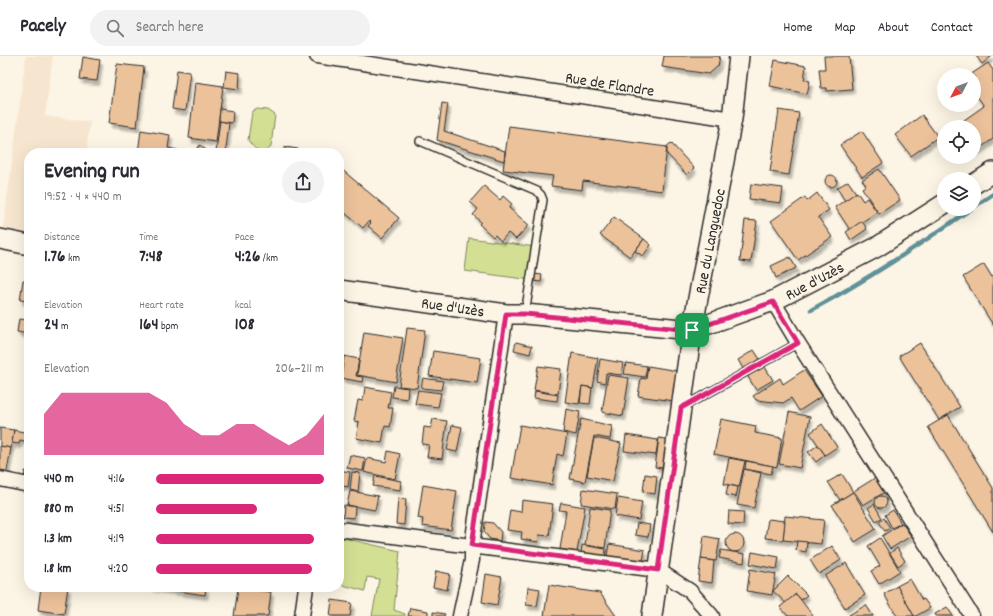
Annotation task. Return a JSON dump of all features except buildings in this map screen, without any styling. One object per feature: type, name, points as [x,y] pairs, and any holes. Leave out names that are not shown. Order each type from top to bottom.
[{"type":"street","name":"Rue de Flandre","points":[[317,56],[732,118]]},
{"type":"street","name":"Rue du Languedoc","points":[[652,616],[692,330],[732,118],[739,56]]},
{"type":"street","points":[[981,180],[993,172]]},
{"type":"street","name":"Rue d'Uzès","points":[[344,291],[506,314],[525,314],[692,330],[773,302],[877,247],[937,208]]},
{"type":"street","points":[[0,239],[24,244]]},
{"type":"street","points":[[773,302],[972,616]]},
{"type":"street","points":[[460,616],[472,560],[472,545],[506,314]]},
{"type":"street","points":[[0,480],[24,484]]},
{"type":"street","points":[[344,530],[658,570],[690,590],[712,616]]},
{"type":"street","points":[[302,616],[305,592]]},
{"type":"lane","points":[[420,141],[537,191],[541,195],[542,200],[525,314]]},
{"type":"lane","points":[[681,408],[798,343]]},
{"type":"shaded area","points":[[26,56],[53,56],[45,116],[90,122],[87,148],[24,148],[24,233],[3,229]]},
{"type":"green space","points":[[257,109],[268,110],[275,115],[270,148],[254,148],[248,140],[252,112]]},
{"type":"green space","points":[[469,238],[536,247],[531,280],[465,271]]},
{"type":"green space","points":[[344,538],[400,551],[394,610],[405,614],[405,616],[372,616],[379,579],[367,577],[365,591],[344,585]]},
{"type":"waterway","points":[[981,202],[993,194]]},
{"type":"waterway","points":[[811,310],[892,262],[961,216]]},
{"type":"route","points":[[773,302],[798,343],[681,408],[658,570],[472,545],[506,314],[525,314],[692,330],[773,302]]}]
